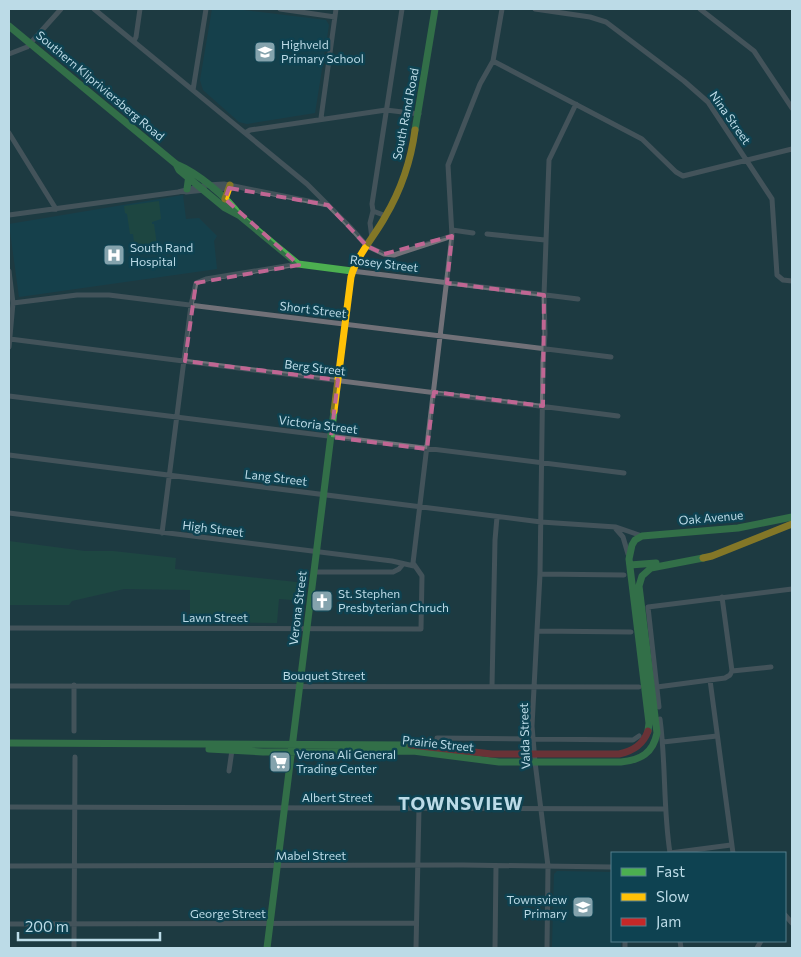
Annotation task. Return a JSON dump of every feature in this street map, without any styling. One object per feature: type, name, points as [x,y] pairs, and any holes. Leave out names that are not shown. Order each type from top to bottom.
[{"type":"main road","name":"South Rand Road","points":[[352,271],[386,216],[404,178],[419,114],[435,9]]},
{"type":"main road","name":"Southern Klipriviersberg Road","points":[[9,26],[176,164],[177,168],[189,174],[236,215],[240,216]]},
{"type":"main road","points":[[184,190],[189,174]]},
{"type":"main road","points":[[225,199],[229,186]]},
{"type":"main road","name":"Southern Klipriviersberg Road","points":[[205,188],[225,199],[240,216],[298,264]]},
{"type":"main road","name":"Rosey Street","points":[[298,264],[352,271]]},
{"type":"main road","name":"Verona Street","points":[[267,948],[352,271]]},
{"type":"main road","name":"Oak Avenue","points":[[633,541],[642,536],[738,528],[792,517]]},
{"type":"main road","points":[[630,562],[670,564],[712,556],[792,524]]},
{"type":"main road","name":"Prairie Street","points":[[9,748],[140,747],[232,750],[414,745],[492,754],[619,754],[637,749],[647,737],[649,723],[630,562],[633,541]]},
{"type":"main road","name":"Prairie Street","points":[[9,743],[413,751],[490,761],[632,761],[644,757],[653,748],[657,733],[639,586],[642,576],[647,570],[670,564]]},
{"type":"street","points":[[9,54],[23,50],[31,44],[60,9]]},
{"type":"street","points":[[94,9],[313,189],[367,246],[384,254],[394,254],[452,233],[473,233]]},
{"type":"street","points":[[134,41],[140,9]]},
{"type":"street","points":[[193,90],[206,9]]},
{"type":"street","points":[[280,9],[335,17]]},
{"type":"street","points":[[321,118],[336,9]]},
{"type":"street","points":[[372,239],[370,223],[402,9]]},
{"type":"street","points":[[414,564],[419,506],[442,336],[452,233],[448,165],[471,106],[493,61],[502,9]]},
{"type":"street","name":"Nina Street","points":[[535,9],[597,18],[614,27],[706,99],[773,201],[778,277],[783,280],[792,281]]},
{"type":"street","points":[[700,9],[754,51],[792,108]]},
{"type":"street","points":[[493,61],[642,138],[679,174],[691,175],[792,149]]},
{"type":"street","name":"Valda Street","points":[[547,948],[548,866],[533,740],[540,574],[545,240],[549,160],[576,104]]},
{"type":"street","points":[[245,133],[250,130],[321,118],[386,110],[419,114]]},
{"type":"street","points":[[9,133],[56,209]]},
{"type":"street","points":[[9,215],[184,190],[229,186],[328,204]]},
{"type":"street","points":[[304,199],[313,189]]},
{"type":"street","points":[[373,211],[386,216]]},
{"type":"street","points":[[487,234],[545,240]]},
{"type":"street","name":"Rosey Street","points":[[191,305],[196,282],[201,280],[298,264]]},
{"type":"street","points":[[9,271],[13,303],[9,347]]},
{"type":"street","name":"Rosey Street","points":[[352,271],[578,299]]},
{"type":"street","name":"Short Street","points":[[13,303],[86,294],[611,356]]},
{"type":"street","points":[[162,533],[191,305]]},
{"type":"street","name":"Berg Street","points":[[10,339],[618,416]]},
{"type":"street","name":"Victoria Street","points":[[9,396],[624,473]]},
{"type":"street","name":"Lang Street","points":[[9,454],[497,517],[541,522],[612,526],[642,536]]},
{"type":"street","name":"High Street","points":[[9,512],[414,564]]},
{"type":"street","points":[[492,686],[497,517]]},
{"type":"street","points":[[612,526],[623,537],[630,562]]},
{"type":"street","points":[[314,572],[393,572],[403,564]]},
{"type":"street","name":"Lawn Street","points":[[9,628],[421,629],[422,576],[414,564]]},
{"type":"street","points":[[540,574],[624,575]]},
{"type":"street","points":[[659,707],[648,607],[792,589]]},
{"type":"street","points":[[722,597],[732,671]]},
{"type":"street","points":[[538,631],[631,632]]},
{"type":"street","points":[[657,687],[727,677],[732,671],[771,667]]},
{"type":"street","points":[[710,680],[733,852]]},
{"type":"street","points":[[74,685],[74,730]]},
{"type":"street","name":"Bouquet Street","points":[[9,686],[639,687]]},
{"type":"street","points":[[660,719],[663,742],[665,809],[670,852]]},
{"type":"street","points":[[438,738],[633,740],[639,736]]},
{"type":"street","points":[[663,742],[717,736]]},
{"type":"street","points":[[229,771],[232,750]]},
{"type":"street","points":[[74,948],[75,758]]},
{"type":"street","name":"Albert Street","points":[[9,808],[665,809]]},
{"type":"street","points":[[416,948],[419,808]]},
{"type":"street","points":[[678,852],[731,845]]},
{"type":"street","name":"Mabel Street","points":[[9,866],[611,867]]},
{"type":"street","points":[[495,948],[496,866]]},
{"type":"street","name":"George Street","points":[[9,924],[416,923]]},
{"type":"highlighted area","points":[[229,188],[328,205],[367,246],[384,254],[452,236],[447,283],[544,295],[543,406],[434,392],[427,449],[331,437],[338,380],[185,361],[196,283],[299,265],[225,199]]},
{"type":"shaded area","name":"Highveld Primary School","points":[[212,9],[235,9],[326,20],[329,25],[315,113],[247,124],[239,122],[203,90],[200,80]]},
{"type":"shaded area","name":"South Rand Hospital","points":[[183,195],[186,219],[199,218],[217,236],[214,241],[217,269],[19,297],[9,224]]},
{"type":"shaded area","name":"Townsview Primary","points":[[557,871],[611,872],[611,942],[621,942],[621,948],[552,948],[554,874]]},
{"type":"green space","points":[[159,201],[161,219],[152,222],[154,224],[157,245],[152,246],[152,249],[132,252],[130,242],[134,241],[133,234],[130,234],[124,206]]},
{"type":"green space","points":[[9,541],[85,551],[113,551],[176,558],[175,569],[306,583],[304,601],[279,599],[277,623],[190,622],[190,590],[124,589],[72,601],[69,605],[9,605]]},
{"type":"traffic: fast","points":[[415,130],[435,9]]},
{"type":"traffic: fast","points":[[9,26],[176,164],[211,186],[228,201],[240,216]]},
{"type":"traffic: fast","points":[[176,164],[179,170],[225,208],[240,216],[298,264],[352,271]]},
{"type":"traffic: fast","points":[[187,189],[189,175]]},
{"type":"traffic: fast","points":[[267,948],[334,411]]},
{"type":"traffic: fast","points":[[648,731],[649,723],[629,559],[635,540],[642,536],[738,528],[792,517]]},
{"type":"traffic: fast","points":[[209,749],[263,752],[413,751],[499,762],[621,762],[640,757],[652,746],[657,733],[639,586],[642,576],[651,568],[703,558]]},
{"type":"traffic: fast","points":[[630,565],[656,563]]},
{"type":"traffic: fast","points":[[9,743],[411,745]]},
{"type":"traffic: slow","points":[[334,411],[351,277],[357,261],[381,224],[396,196],[408,164],[415,130]]},
{"type":"traffic: slow","points":[[225,199],[230,185]]},
{"type":"traffic: slow","points":[[703,558],[792,524]]},
{"type":"traffic: jam","points":[[411,745],[492,754],[619,754],[637,747],[648,731]]},
{"type":"place","name":"Highveld Primary School","points":[[265,52]]},
{"type":"place","name":"South Rand Hospital","points":[[114,255]]},
{"type":"place","name":"St. Stephen Presbyterian Chruch","points":[[322,601]]},
{"type":"place","name":"Verona Ali General Trading Center","points":[[280,762]]},
{"type":"place","name":"Townsview Primary","points":[[583,907]]},
{"type":"district","name":"TOWNSVIEW","points":[[461,804]]}]
